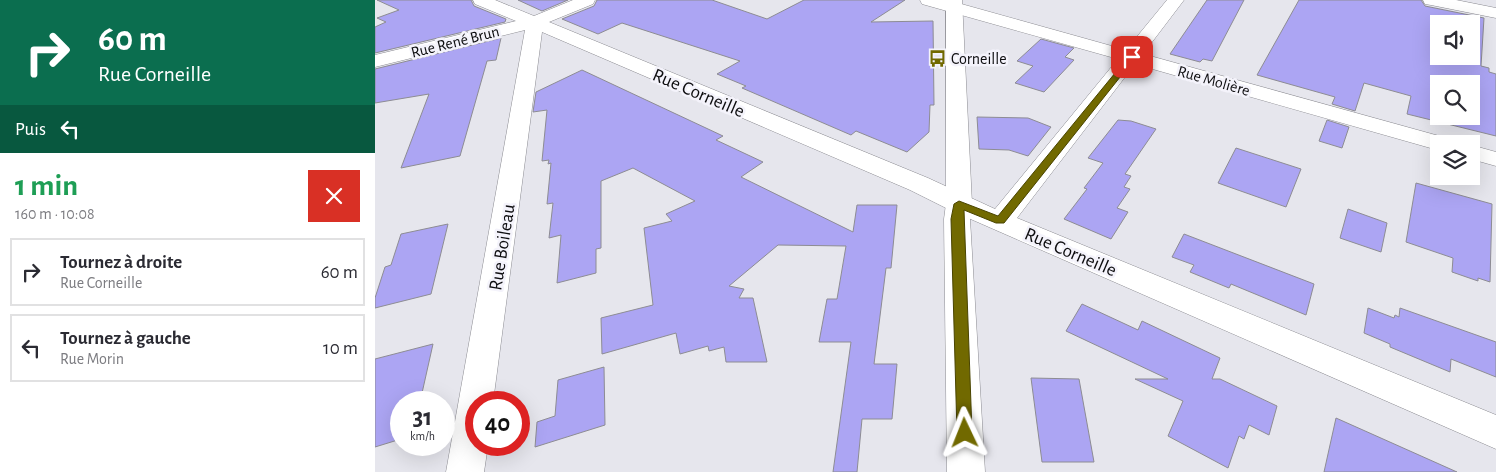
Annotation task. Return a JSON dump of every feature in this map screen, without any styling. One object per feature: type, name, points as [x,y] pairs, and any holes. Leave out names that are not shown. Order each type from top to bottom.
[{"type":"street","name":"Rue Corneille","points":[[481,0],[919,184],[959,204],[1496,432]]},
{"type":"street","name":"Rue René Brun","points":[[375,61],[535,22],[587,0]]},
{"type":"street","name":"Rue Molière","points":[[928,0],[954,4],[1132,57],[1430,141]]},
{"type":"street","points":[[1000,221],[1176,0]]},
{"type":"street","points":[[1431,0],[1496,13]]},
{"type":"street","points":[[954,4],[959,204],[957,219],[966,472]]},
{"type":"street","name":"Rue Boileau","points":[[465,472],[535,22]]},
{"type":"street","points":[[1480,155],[1496,159]]},
{"type":"building","points":[[377,0],[471,0],[474,6],[506,19],[505,22],[375,53],[375,27],[386,22],[377,18],[399,10]]},
{"type":"building","points":[[518,0],[568,0],[542,11]]},
{"type":"building","points":[[597,0],[712,0],[767,19],[804,0],[905,0],[871,22],[933,21],[934,105],[930,105],[929,132],[907,152],[856,131],[851,135],[742,88],[746,86],[717,74],[740,61],[622,23],[598,34],[562,19],[594,6]]},
{"type":"building","points":[[1207,0],[1244,0],[1212,61],[1203,59],[1200,62],[1170,54]]},
{"type":"building","points":[[1299,0],[1421,0],[1425,6],[1469,15],[1430,15],[1430,65],[1480,65],[1480,17],[1484,18],[1481,66],[1489,68],[1489,72],[1496,74],[1496,136],[1452,125],[1480,125],[1480,75],[1430,75],[1430,120],[1407,114],[1411,96],[1364,83],[1355,111],[1332,104],[1335,97],[1257,75]]},
{"type":"building","points":[[501,38],[496,60],[487,61],[460,156],[401,168],[429,94],[375,103],[375,69]]},
{"type":"building","points":[[1041,39],[1074,48],[1065,57],[1074,60],[1044,92],[1015,83],[1033,66],[1017,61]]},
{"type":"building","points":[[582,70],[723,136],[716,140],[763,162],[741,177],[853,232],[857,205],[897,205],[891,268],[886,268],[874,364],[897,364],[892,419],[862,419],[857,472],[833,472],[851,342],[819,342],[827,299],[837,299],[846,246],[778,245],[729,286],[744,289],[739,298],[753,298],[767,362],[726,362],[724,347],[709,351],[708,346],[680,354],[676,333],[602,354],[601,318],[653,305],[644,228],[672,221],[666,214],[695,201],[633,168],[601,181],[601,248],[596,249],[596,273],[557,283],[561,235],[549,238],[553,203],[547,204],[551,163],[548,164],[549,160],[542,161],[547,110],[533,112],[536,92]]},
{"type":"building","points":[[977,117],[1028,118],[1051,127],[1028,156],[1009,150],[979,149]]},
{"type":"building","points":[[1118,120],[1131,121],[1156,129],[1125,174],[1131,176],[1124,187],[1130,189],[1117,208],[1128,212],[1111,239],[1064,219],[1087,189],[1084,188],[1103,163],[1088,158]]},
{"type":"building","points":[[1327,120],[1349,127],[1342,148],[1319,141]]},
{"type":"building","points":[[1236,148],[1301,169],[1286,207],[1218,183]]},
{"type":"building","points":[[1416,183],[1492,204],[1490,282],[1478,278],[1478,281],[1452,272],[1453,258],[1406,242]]},
{"type":"building","points":[[1348,209],[1387,223],[1381,252],[1340,238]]},
{"type":"building","points":[[448,224],[431,294],[375,308],[375,298],[385,267],[391,265],[401,234]]},
{"type":"building","points":[[1184,234],[1314,284],[1306,315],[1231,284],[1229,288],[1190,272],[1194,265],[1172,257]]},
{"type":"building","points":[[1082,304],[1138,330],[1142,321],[1220,358],[1212,379],[1220,379],[1277,406],[1269,435],[1249,425],[1244,439],[1239,436],[1228,468],[1168,436],[1183,401],[1135,379],[1168,379],[1066,331]]},
{"type":"building","points":[[1368,308],[1394,318],[1395,315],[1399,317],[1400,308],[1496,342],[1496,377],[1451,359],[1450,372],[1390,347],[1390,344],[1364,333]]},
{"type":"building","points":[[433,344],[422,391],[390,391],[390,442],[375,447],[375,359]]},
{"type":"building","points":[[604,367],[605,425],[535,447],[537,422],[555,416],[558,380]]},
{"type":"building","points":[[1031,378],[1079,379],[1094,462],[1042,462]]},
{"type":"building","points":[[1336,418],[1457,472],[1324,472]]},
{"type":"place","name":"Corneille","points":[[937,58]]},
{"type":"route","points":[[965,433],[957,219],[959,204],[1000,221],[1132,57]]}]
